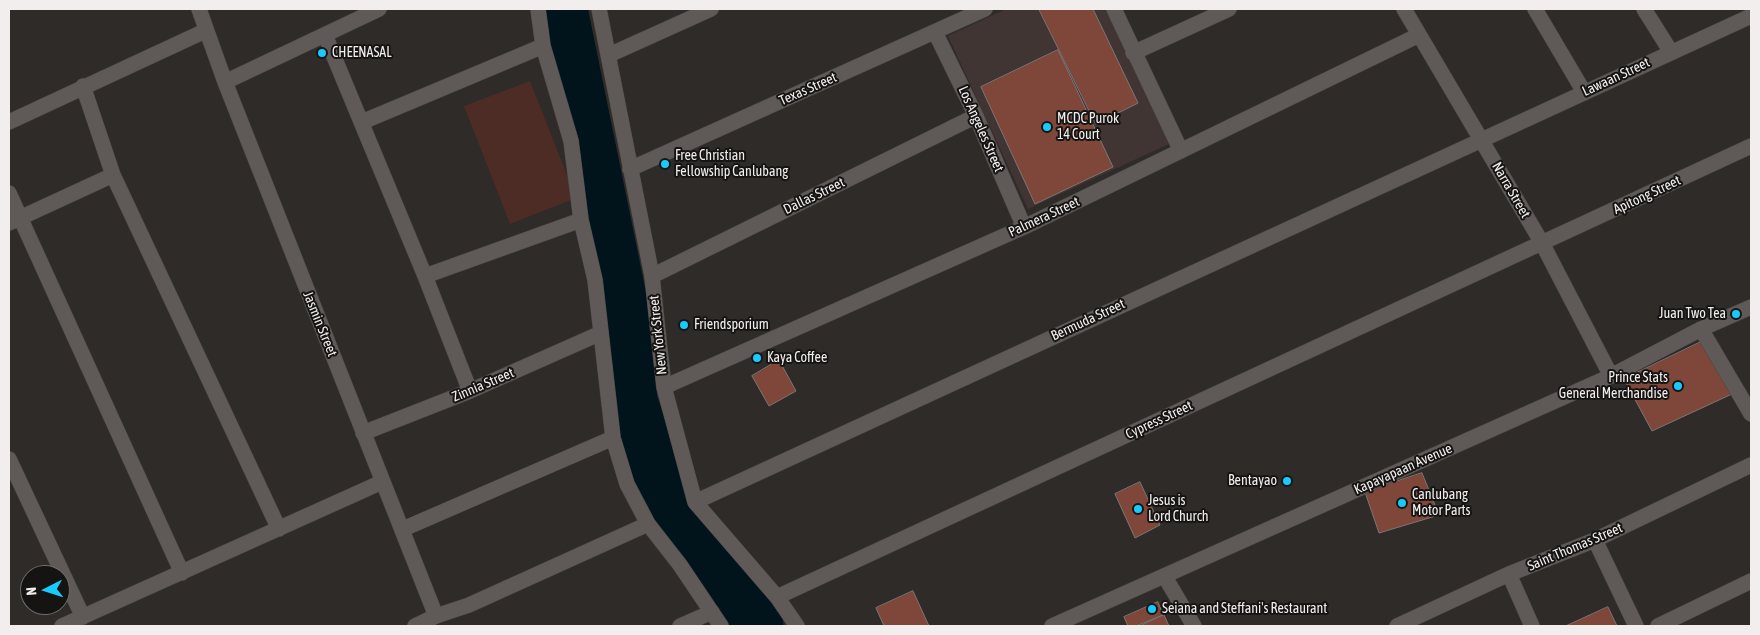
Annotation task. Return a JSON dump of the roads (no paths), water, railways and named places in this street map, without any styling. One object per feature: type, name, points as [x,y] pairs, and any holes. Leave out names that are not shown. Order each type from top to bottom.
[{"type":"street","name":"Jasmin Street","points":[[198,9],[205,31],[382,482],[403,528],[436,616]]},
{"type":"street","points":[[225,82],[379,9]]},
{"type":"street","points":[[538,9],[543,46],[571,141],[581,220],[595,280],[613,438],[627,484],[648,524],[680,565],[721,626]]},
{"type":"street","name":"New York Street","points":[[599,9],[652,276],[664,387],[695,502],[777,597],[798,626]]},
{"type":"street","points":[[609,55],[711,9]]},
{"type":"street","name":"Texas Street","points":[[630,169],[985,9]]},
{"type":"street","points":[[1114,9],[1180,152]]},
{"type":"street","points":[[1134,53],[1229,9]]},
{"type":"street","name":"Narra Street","points":[[1404,9],[1542,243],[1611,376]]},
{"type":"street","points":[[1535,9],[1584,92]]},
{"type":"street","points":[[1644,9],[1671,52]]},
{"type":"street","name":"Lawaan Street","points":[[1482,139],[1751,16]]},
{"type":"street","points":[[9,122],[205,31]]},
{"type":"street","name":"Los Angeles Street","points":[[935,32],[976,116],[1024,228]]},
{"type":"street","points":[[325,35],[425,276],[470,391]]},
{"type":"street","name":"Palmera Street","points":[[664,387],[1024,228],[1419,35]]},
{"type":"street","points":[[362,122],[543,46]]},
{"type":"street","points":[[84,86],[113,175],[279,529]]},
{"type":"street","name":"Dallas Street","points":[[652,276],[976,116]]},
{"type":"street","name":"Bermuda Street","points":[[695,502],[1482,139]]},
{"type":"street","name":"Apitong Street","points":[[1542,243],[1751,146]]},
{"type":"street","points":[[14,220],[113,175]]},
{"type":"street","points":[[9,193],[14,220],[182,573]]},
{"type":"street","points":[[425,276],[581,220]]},
{"type":"street","name":"Cypress Street","points":[[777,597],[1542,243]]},
{"type":"street","name":"Kapayapaan Avenue","points":[[1052,626],[1611,376],[1701,329],[1751,308]]},
{"type":"street","points":[[1701,329],[1751,414]]},
{"type":"street","name":"Zinnia Street","points":[[363,433],[470,391],[601,333]]},
{"type":"street","points":[[403,528],[613,438]]},
{"type":"street","points":[[9,459],[83,617]]},
{"type":"street","name":"Saint Thomas Street","points":[[1397,626],[1509,574],[1595,540],[1751,465]]},
{"type":"street","points":[[62,626],[382,482]]},
{"type":"street","points":[[415,626],[436,616],[469,605],[648,524]]},
{"type":"street","points":[[1595,540],[1636,626]]},
{"type":"street","points":[[1509,574],[1532,626]]},
{"type":"street","points":[[1165,576],[1194,626]]},
{"type":"street","points":[[1658,626],[1751,580]]},
{"type":"street","points":[[680,626],[712,612]]},
{"type":"waterway","points":[[562,9],[624,312],[632,401],[664,498],[717,576],[758,626]]},
{"type":"place","name":"CHEENASAL","points":[[322,53]]},
{"type":"place","name":"MCDC Purok 14 Court","points":[[1047,127]]},
{"type":"place","name":"Free Christian Fellowship Canlubang","points":[[665,164]]},
{"type":"place","name":"Juan Two Tea","points":[[1736,314]]},
{"type":"place","name":"Friendsporium","points":[[684,325]]},
{"type":"place","name":"Kaya Coffee","points":[[757,358]]},
{"type":"place","name":"Prince Stats General Merchandise","points":[[1678,386]]},
{"type":"place","name":"Bentayao","points":[[1287,481]]},
{"type":"place","name":"Canlubang Motor Parts","points":[[1402,503]]},
{"type":"place","name":"Jesus is Lord Church","points":[[1138,509]]},
{"type":"place","name":"Seiana and Steffani's Restaurant","points":[[1152,609]]}]
